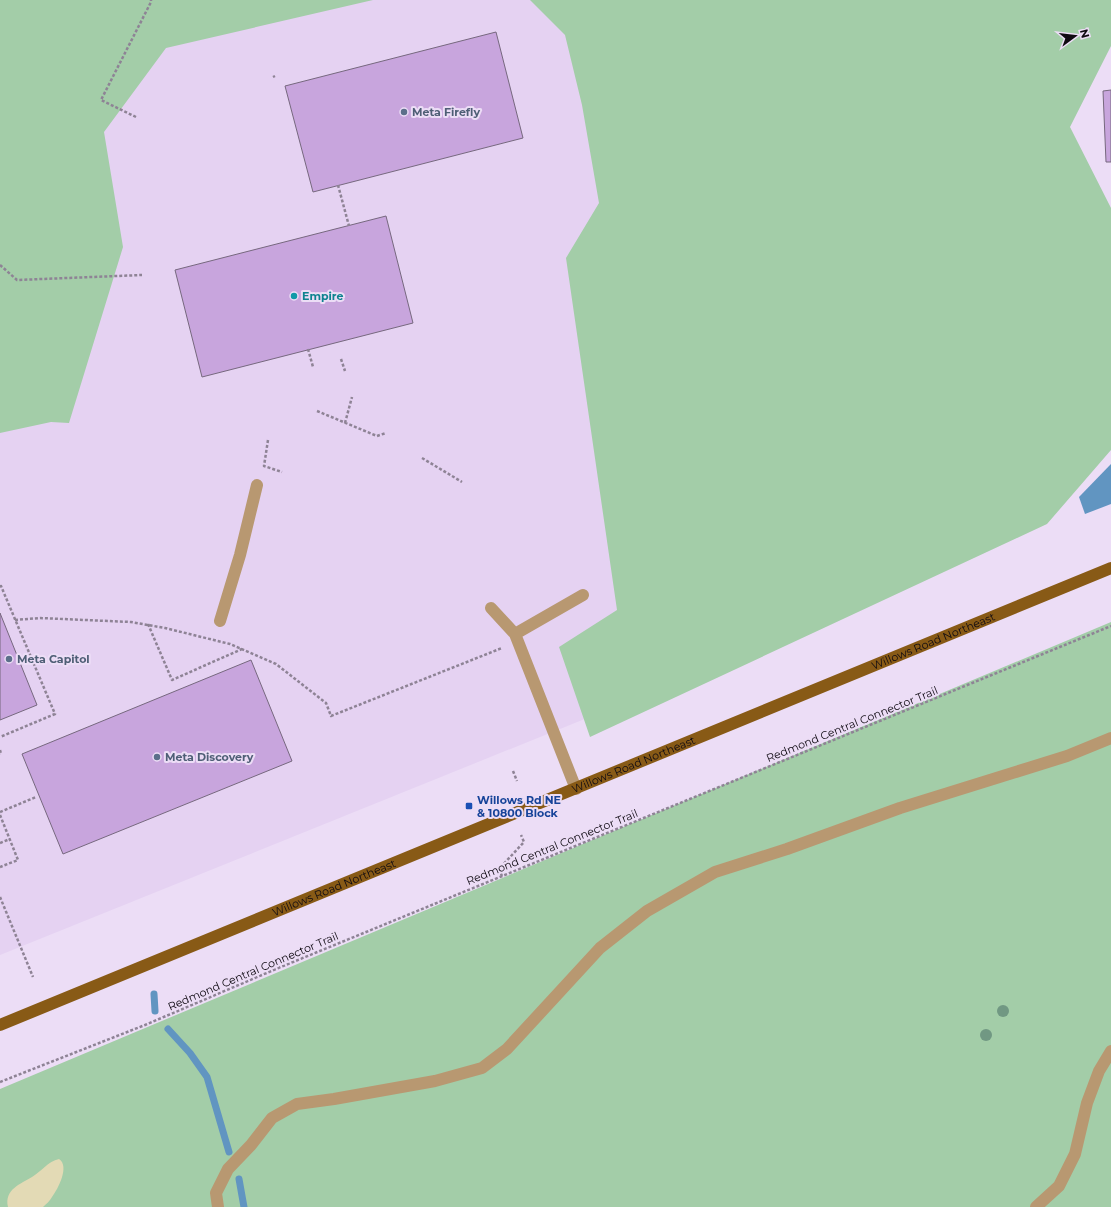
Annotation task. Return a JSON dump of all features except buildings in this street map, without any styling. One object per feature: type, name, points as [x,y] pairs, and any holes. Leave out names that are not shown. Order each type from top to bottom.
[{"type":"main road","name":"Willows Road Northeast","points":[[0,1025],[1111,568]]},
{"type":"lane","points":[[220,621],[240,555],[257,485]]},
{"type":"lane","points":[[515,634],[583,595]]},
{"type":"lane","points":[[491,608],[515,634],[576,789]]},
{"type":"lane","points":[[218,1207],[216,1193],[228,1169],[251,1145],[272,1118],[297,1104],[435,1081],[482,1068],[506,1049],[600,948],[647,911],[715,872],[900,808],[1067,756],[1111,738]]},
{"type":"lane","points":[[1036,1207],[1059,1186],[1075,1154],[1086,1104],[1099,1071],[1111,1052]]},
{"type":"path","points":[[136,117],[101,100],[151,0]]},
{"type":"path","points":[[338,185],[349,226]]},
{"type":"path","points":[[0,265],[17,280],[142,275]]},
{"type":"path","points":[[308,349],[313,367]]},
{"type":"path","points":[[341,359],[345,371]]},
{"type":"path","points":[[346,423],[352,397]]},
{"type":"path","points":[[317,410],[377,436],[386,433]]},
{"type":"path","points":[[268,440],[264,466],[282,472]]},
{"type":"path","points":[[422,458],[462,482]]},
{"type":"path","points":[[0,587],[2,586],[54,714],[0,737]]},
{"type":"path","points":[[15,620],[40,618],[101,620],[148,624],[215,639],[243,649],[276,664],[326,704],[331,716],[503,648]]},
{"type":"path","points":[[148,624],[172,680],[243,649]]},
{"type":"path","name":"Redmond Central Connector Trail","points":[[0,1082],[145,1025],[502,876],[1111,626]]},
{"type":"path","points":[[0,750],[0,754]]},
{"type":"path","points":[[513,771],[517,781]]},
{"type":"path","points":[[0,867],[18,860],[0,814],[36,797]]},
{"type":"path","points":[[502,876],[499,869],[524,842],[521,835]]},
{"type":"path","points":[[0,843],[10,839]]},
{"type":"path","points":[[0,897],[33,977]]},
{"type":"shaded area","points":[[214,0],[580,0],[701,672],[0,955],[0,388],[73,61]]},
{"type":"green space","points":[[0,0],[373,0],[166,48],[104,132],[123,247],[69,423],[51,422],[0,433]]},
{"type":"green space","points":[[530,0],[1111,0],[1111,46],[1070,127],[1111,208],[1111,450],[1047,524],[590,737],[559,647],[617,610],[566,258],[599,203],[582,105],[565,35]]},
{"type":"green space","points":[[1111,622],[1111,1207],[0,1207],[0,1089]]},
{"type":"sand","points":[[59,1159],[62,1162],[63,1167],[62,1178],[50,1200],[43,1207],[8,1207],[7,1201],[11,1191],[14,1188],[35,1175],[51,1162]]},
{"type":"water","points":[[1111,464],[1111,504],[1085,514],[1079,497]]},
{"type":"waterway","points":[[154,994],[155,1011]]},
{"type":"waterway","points":[[168,1029],[190,1053],[207,1077],[229,1152]]},
{"type":"waterway","points":[[239,1179],[244,1207]]},
{"type":"place","name":"Meta Firefly","points":[[404,112]]},
{"type":"place","name":"Empire","points":[[294,296]]},
{"type":"place","name":"Meta Capitol","points":[[9,659]]},
{"type":"place","name":"Meta Discovery","points":[[157,757]]},
{"type":"place","name":"Willows Rd NE & 10800 Block","points":[[469,806]]}]
